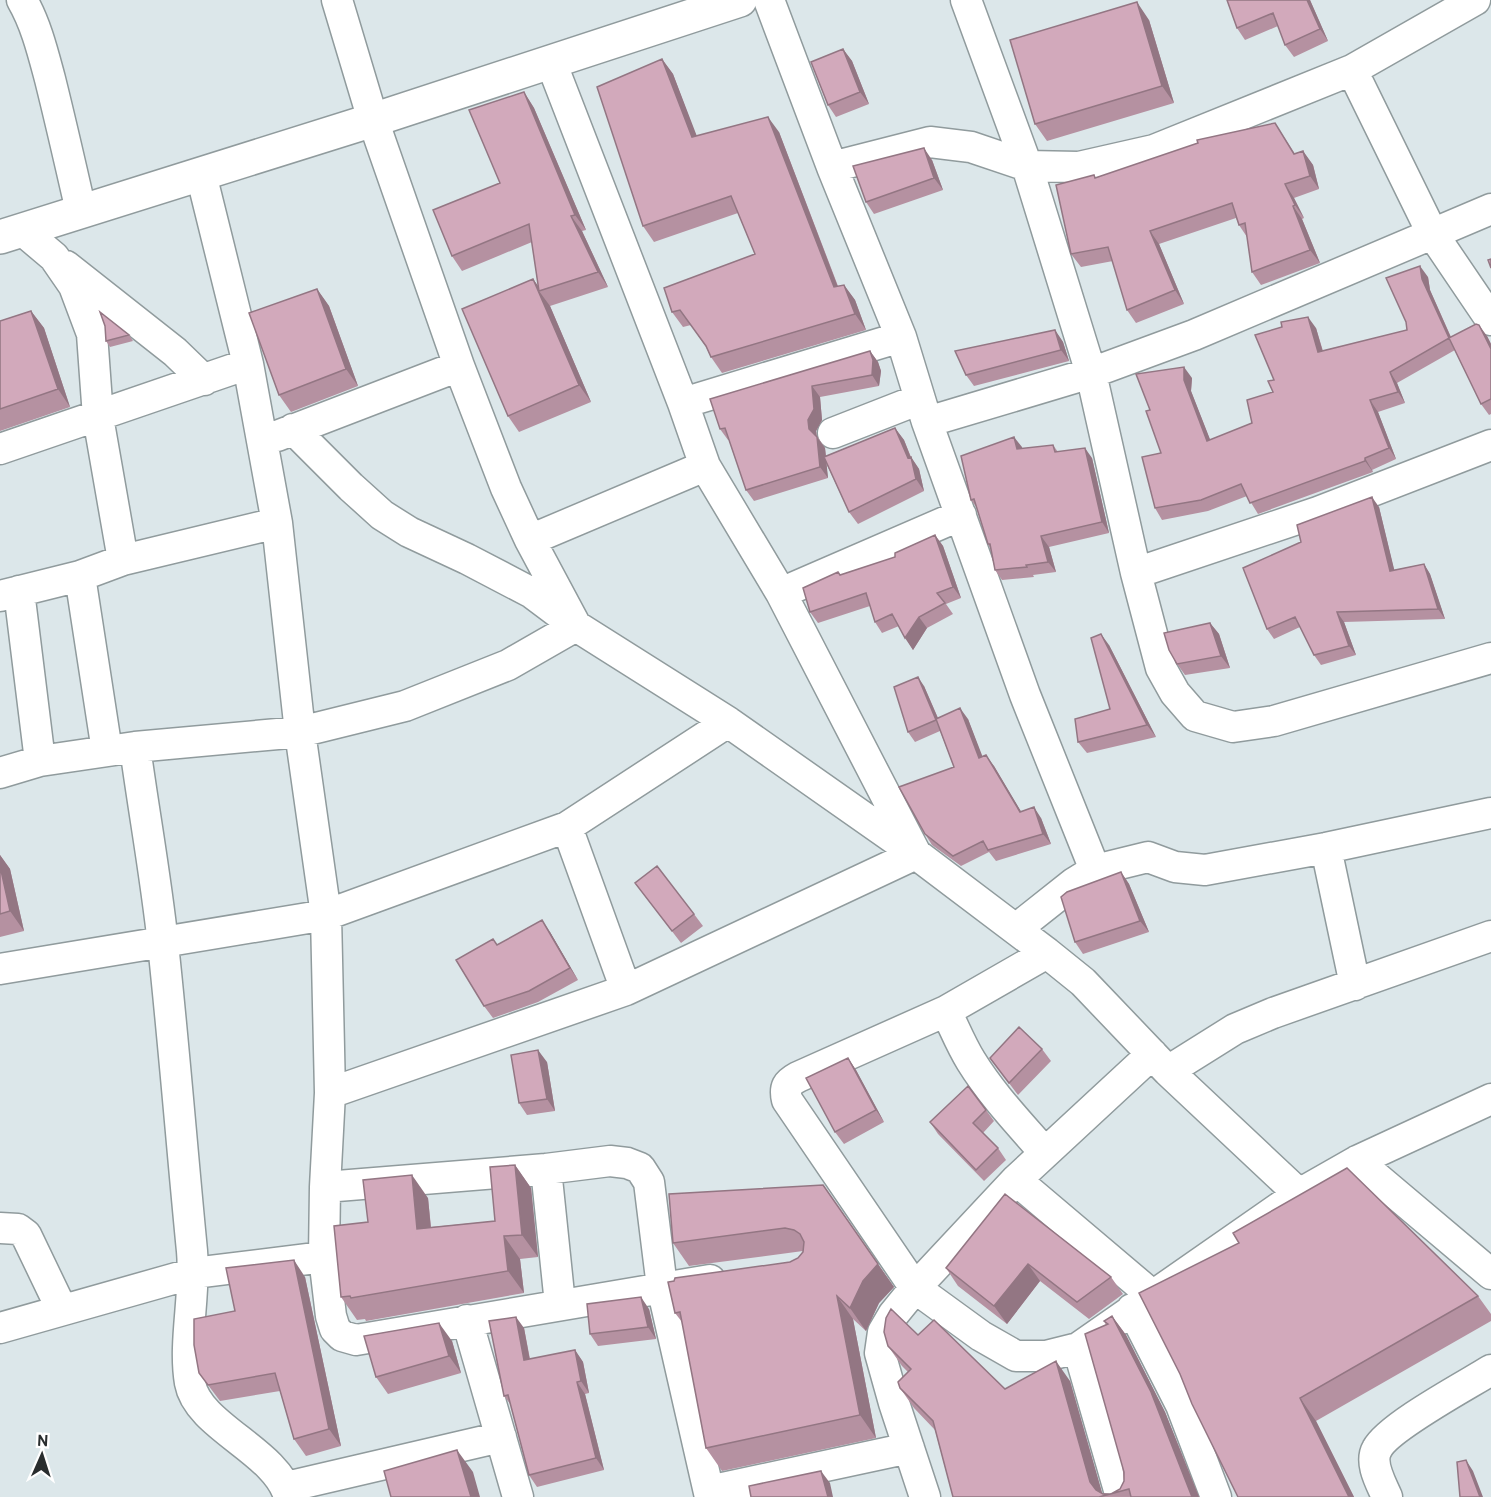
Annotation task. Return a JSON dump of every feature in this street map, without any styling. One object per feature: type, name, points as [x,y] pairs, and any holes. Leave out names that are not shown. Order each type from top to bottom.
[{"type":"street","points":[[22,0],[44,57],[81,211]]},
{"type":"street","points":[[337,0],[373,120],[459,366],[506,488],[530,540],[576,626]]},
{"type":"street","points":[[11,234],[373,120],[740,0]]},
{"type":"street","points":[[769,0],[832,166],[902,337],[923,411],[1025,695],[1095,870]]},
{"type":"street","points":[[966,0],[1027,166],[1091,373],[1136,573],[1161,668],[1174,693],[1195,716],[1233,727],[1274,721],[1491,658]]},
{"type":"street","points":[[832,166],[930,142],[971,147],[1027,166],[1079,167],[1154,150],[1352,70],[1475,0]]},
{"type":"street","points":[[551,62],[683,403],[705,466],[781,593],[915,862]]},
{"type":"street","points":[[1352,70],[1432,233],[1491,320]]},
{"type":"street","points":[[201,174],[248,364],[277,523],[300,732],[326,915],[330,1093],[324,1257],[331,1316],[335,1329],[342,1336],[356,1340],[732,1277]]},
{"type":"street","points":[[833,433],[1091,373],[1194,335],[1491,209]]},
{"type":"street","points":[[11,234],[54,257],[175,352],[204,380]]},
{"type":"street","points":[[54,257],[74,286],[92,334],[98,417],[123,560]]},
{"type":"street","points":[[683,403],[902,337]]},
{"type":"street","points":[[0,449],[248,364]]},
{"type":"street","points":[[262,443],[292,429],[459,366]]},
{"type":"street","points":[[292,429],[382,515],[409,532],[532,593],[576,626],[728,722],[915,862],[1047,953],[1083,982],[1160,1063],[1299,1194]]},
{"type":"street","points":[[1136,573],[1318,512],[1491,445]]},
{"type":"street","points":[[530,540],[705,466]]},
{"type":"street","points":[[781,593],[961,514]]},
{"type":"street","points":[[40,761],[9,594],[80,576],[123,560],[277,523]]},
{"type":"street","points":[[80,576],[121,749],[163,943],[194,1274],[189,1359],[190,1384],[196,1399],[216,1420],[273,1469],[287,1492],[501,1437]]},
{"type":"street","points":[[0,772],[40,761],[121,749],[300,732],[405,706],[508,665],[576,626]]},
{"type":"street","points":[[0,969],[326,915],[567,828],[728,722]]},
{"type":"street","points":[[1016,930],[1074,883],[1095,870],[1148,857],[1176,867],[1205,870],[1326,848],[1491,813]]},
{"type":"street","points":[[567,828],[626,990]]},
{"type":"street","points":[[1326,848],[1355,985]]},
{"type":"street","points":[[330,1093],[626,990],[915,862]]},
{"type":"street","points":[[925,1497],[880,1353],[883,1332],[893,1315],[915,1288],[1016,1180],[1045,1153],[1160,1063],[1273,1013],[1491,936]]},
{"type":"street","points":[[1047,953],[946,1011],[798,1077],[788,1083],[785,1090],[787,1100],[915,1288],[981,1336],[1016,1356],[1046,1356],[1078,1348],[1299,1194],[1357,1161],[1491,1099]]},
{"type":"street","points":[[946,1011],[983,1080],[1006,1110],[1045,1153]]},
{"type":"street","points":[[325,1187],[546,1169],[610,1161],[627,1163],[640,1168],[649,1182],[662,1287],[710,1494],[909,1448]]},
{"type":"street","points":[[1357,1161],[1491,1274]]},
{"type":"street","points":[[546,1169],[560,1304]]},
{"type":"street","points":[[1016,1180],[1143,1303],[1216,1497]]},
{"type":"street","points":[[0,1228],[18,1229],[26,1235],[62,1310]]},
{"type":"street","points":[[0,1328],[194,1274],[324,1257]]},
{"type":"street","points":[[467,1320],[518,1497]]},
{"type":"street","points":[[1078,1348],[1121,1497]]},
{"type":"street","points":[[1387,1497],[1375,1467],[1376,1449],[1410,1419],[1491,1370]]},
{"type":"building","points":[[1227,0],[1307,0],[1320,29],[1285,45],[1273,13],[1237,28]]},
{"type":"building","points":[[1137,2],[1162,86],[1035,124],[1010,40]]},
{"type":"building","points":[[843,49],[860,92],[828,105],[811,62]]},
{"type":"building","points":[[662,59],[692,137],[768,117],[834,287],[844,285],[855,314],[711,357],[706,346],[680,310],[672,312],[664,288],[755,254],[731,196],[643,226],[597,87]]},
{"type":"building","points":[[524,92],[575,215],[571,216],[598,272],[539,291],[529,224],[452,256],[433,210],[500,183],[469,110]]},
{"type":"building","points":[[1275,123],[1294,154],[1303,151],[1310,176],[1285,184],[1295,205],[1293,206],[1310,250],[1252,272],[1245,223],[1239,225],[1232,203],[1150,231],[1175,290],[1127,310],[1108,247],[1071,254],[1056,185],[1094,175],[1095,178],[1198,143],[1197,140]]},
{"type":"building","points":[[924,148],[934,178],[866,202],[853,166]]},
{"type":"building","points":[[1420,266],[1422,279],[1449,338],[1390,372],[1398,392],[1370,400],[1389,448],[1365,458],[1365,461],[1250,503],[1241,484],[1201,500],[1155,508],[1142,457],[1161,453],[1146,411],[1150,410],[1136,374],[1184,367],[1184,380],[1207,441],[1252,423],[1247,400],[1273,392],[1268,381],[1274,380],[1255,335],[1282,327],[1281,322],[1308,317],[1318,352],[1407,330],[1406,322],[1386,278]]},
{"type":"building","points":[[533,279],[579,385],[508,416],[462,309]]},
{"type":"building","points":[[317,289],[346,369],[279,395],[249,313]]},
{"type":"building","points":[[31,311],[58,389],[0,409],[0,321]]},
{"type":"building","points":[[100,312],[129,335],[106,341],[105,326]]},
{"type":"building","points":[[1476,324],[1479,325],[1491,349],[1491,399],[1481,404],[1449,338]]},
{"type":"building","points":[[1055,330],[1061,350],[966,375],[955,351]]},
{"type":"building","points":[[870,351],[873,360],[872,375],[812,386],[814,409],[808,420],[809,429],[817,437],[820,467],[746,490],[725,428],[720,429],[710,399]]},
{"type":"building","points":[[895,428],[908,458],[911,457],[916,479],[849,512],[824,457]]},
{"type":"building","points":[[1014,437],[1017,449],[1053,445],[1055,452],[1085,448],[1102,522],[1041,536],[1048,562],[1026,565],[1027,567],[995,570],[990,544],[988,544],[974,499],[971,500],[961,456]]},
{"type":"building","points":[[1372,497],[1390,571],[1424,564],[1438,609],[1337,612],[1349,646],[1314,655],[1295,617],[1267,629],[1243,568],[1301,542],[1297,525]]},
{"type":"building","points":[[935,535],[953,587],[937,593],[945,603],[919,617],[905,638],[892,614],[875,622],[866,593],[810,612],[803,588],[838,572],[840,575],[895,557],[895,553]]},
{"type":"building","points":[[1210,623],[1221,656],[1177,664],[1169,650],[1164,633]]},
{"type":"building","points":[[1101,634],[1147,725],[1078,742],[1075,719],[1110,709],[1091,638]]},
{"type":"building","points":[[918,677],[936,720],[908,732],[894,687]]},
{"type":"building","points":[[960,708],[979,758],[986,755],[1020,812],[1034,807],[1043,834],[988,850],[983,841],[953,856],[925,834],[899,787],[954,767],[936,719]]},
{"type":"building","points":[[0,866],[10,911],[0,914]]},
{"type":"building","points":[[657,866],[694,914],[672,931],[635,883]]},
{"type":"building","points":[[1121,872],[1140,921],[1075,942],[1061,897],[1067,892]]},
{"type":"building","points":[[542,920],[570,968],[529,991],[484,1006],[456,960],[493,939],[497,945]]},
{"type":"building","points":[[1019,1027],[1042,1049],[1009,1083],[990,1058]]},
{"type":"building","points":[[538,1050],[547,1099],[519,1103],[511,1055]]},
{"type":"building","points":[[848,1058],[876,1110],[835,1132],[806,1078]]},
{"type":"building","points":[[968,1086],[986,1110],[973,1123],[998,1148],[976,1170],[930,1122]]},
{"type":"building","points":[[515,1165],[522,1235],[504,1236],[508,1271],[351,1298],[350,1296],[341,1297],[334,1226],[368,1222],[363,1180],[412,1175],[417,1229],[495,1221],[490,1167]]},
{"type":"building","points":[[1347,1168],[1478,1296],[1300,1398],[1349,1497],[1238,1497],[1139,1293],[1239,1243],[1233,1233]]},
{"type":"building","points":[[823,1185],[878,1264],[863,1281],[850,1308],[837,1296],[860,1415],[706,1448],[680,1312],[675,1313],[668,1282],[674,1281],[675,1278],[790,1262],[803,1252],[804,1242],[800,1234],[785,1228],[673,1243],[669,1194]]},
{"type":"building","points":[[1005,1194],[1111,1277],[1077,1302],[1028,1264],[994,1306],[946,1268]]},
{"type":"building","points":[[294,1260],[329,1429],[294,1439],[275,1373],[208,1385],[199,1373],[194,1345],[194,1319],[235,1311],[226,1268]]},
{"type":"building","points":[[641,1297],[648,1327],[590,1334],[587,1304]]},
{"type":"building","points":[[891,1309],[918,1335],[934,1320],[1005,1389],[1056,1361],[1090,1482],[1096,1490],[1103,1494],[1110,1494],[1099,1497],[953,1497],[933,1421],[900,1388],[898,1382],[911,1369],[888,1346],[884,1332],[886,1318]]},
{"type":"building","points":[[1112,1316],[1151,1392],[1192,1497],[1131,1497],[1129,1489],[1112,1494],[1120,1489],[1124,1481],[1124,1472],[1085,1334],[1108,1324],[1104,1321]]},
{"type":"building","points":[[516,1317],[524,1360],[575,1350],[581,1381],[577,1382],[596,1458],[529,1475],[508,1395],[504,1396],[489,1321]]},
{"type":"building","points":[[439,1323],[449,1356],[376,1377],[364,1336]]},
{"type":"building","points":[[457,1450],[471,1497],[391,1497],[384,1471]]},
{"type":"building","points":[[1466,1460],[1480,1497],[1460,1497],[1457,1462]]},
{"type":"building","points":[[821,1471],[828,1497],[751,1497],[749,1486]]}]
